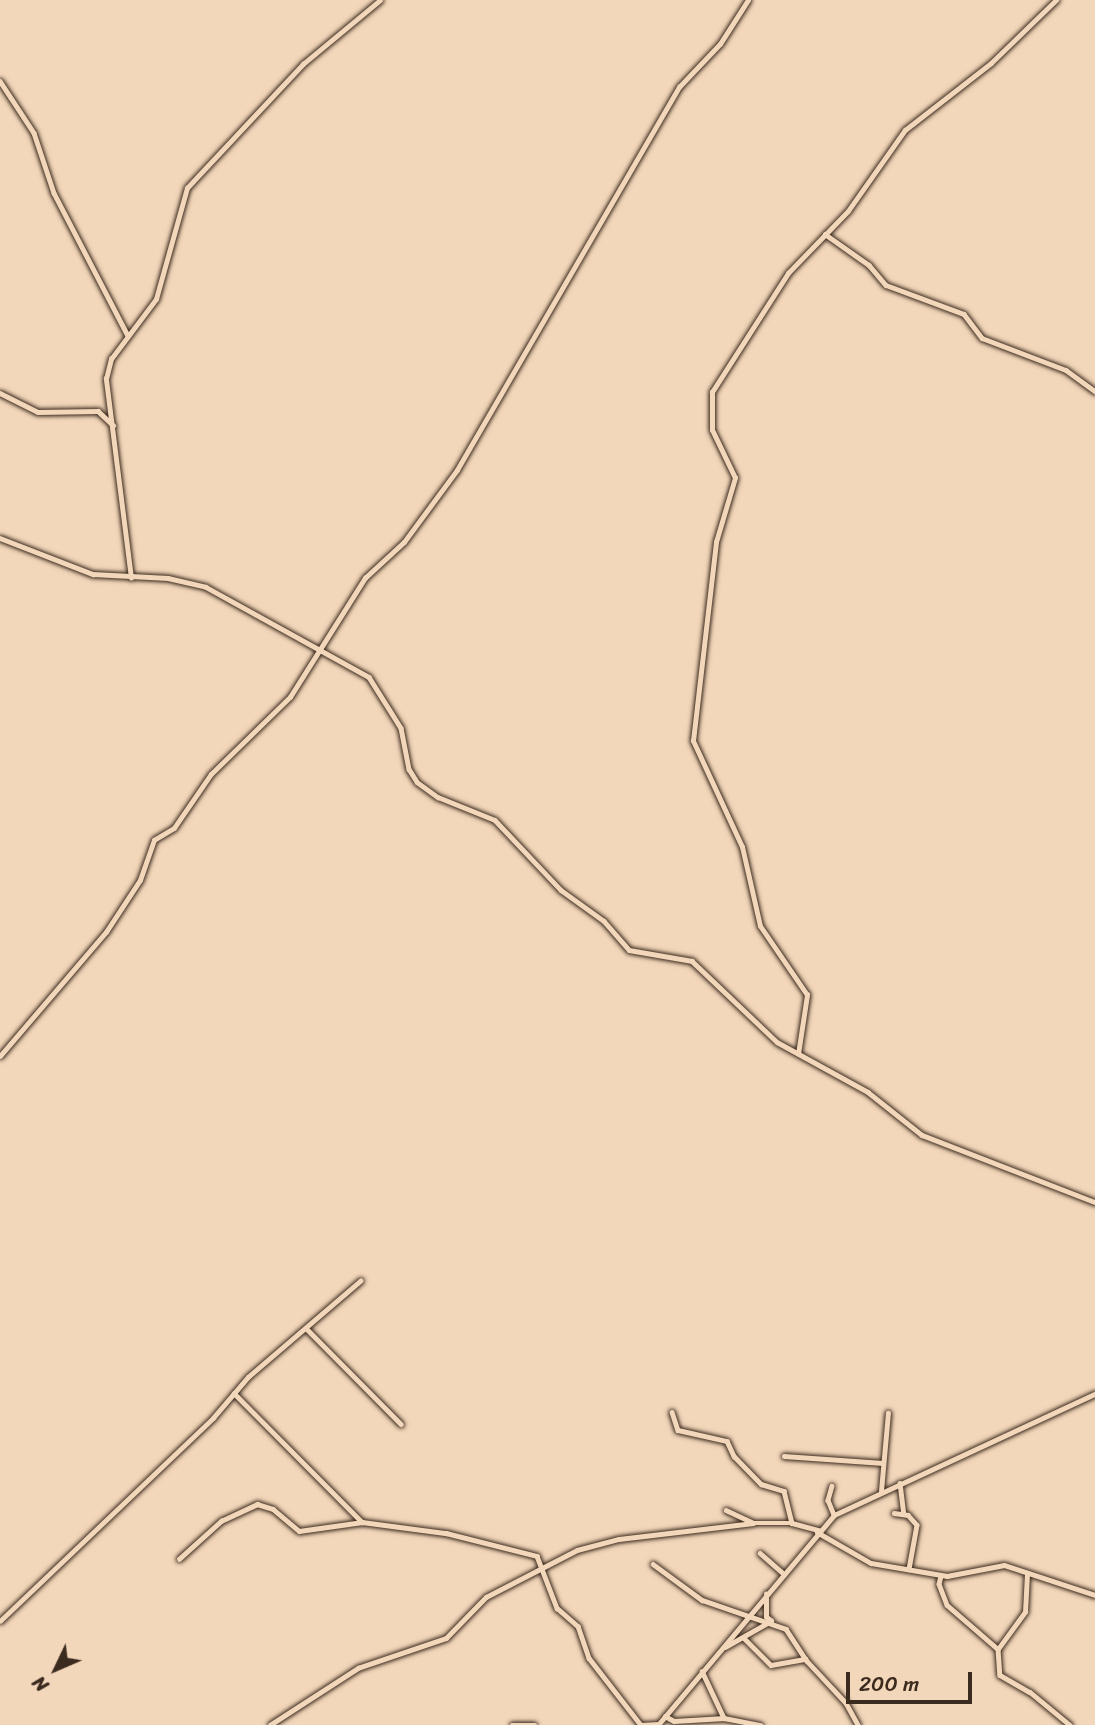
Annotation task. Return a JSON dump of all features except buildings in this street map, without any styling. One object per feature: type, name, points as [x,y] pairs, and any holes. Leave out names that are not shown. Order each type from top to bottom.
[{"type":"street","points":[[131,578],[107,369],[156,299],[187,188],[303,64],[380,0]]},
{"type":"street","points":[[0,1056],[106,932],[140,880],[155,839],[174,828],[212,774],[285,704],[365,578],[404,542],[457,470],[552,313],[671,99],[695,67],[724,40],[748,0]]},
{"type":"street","points":[[798,1055],[807,995],[760,926],[742,847],[701,764],[692,728],[701,688],[716,542],[736,475],[711,427],[713,390],[781,283],[854,203],[905,130],[991,64],[1056,0]]},
{"type":"street","points":[[0,81],[34,133],[54,193],[128,337]]},
{"type":"street","points":[[825,234],[869,265],[880,281],[964,314],[982,338],[1066,370],[1095,391]]},
{"type":"street","points":[[0,393],[38,412],[98,411],[113,426]]},
{"type":"street","points":[[0,538],[86,573],[178,580],[206,587],[372,680],[401,728],[411,773],[424,788],[491,817],[566,895],[604,921],[629,950],[695,962],[733,996],[759,1027],[798,1055],[868,1092],[922,1135],[1095,1202]]},
{"type":"street","points":[[0,1621],[234,1393],[360,1281]]},
{"type":"street","points":[[306,1328],[401,1424]]},
{"type":"street","points":[[234,1393],[362,1522]]},
{"type":"street","points":[[178,1559],[221,1521],[257,1504],[273,1509],[299,1531],[362,1522],[510,1547],[537,1556],[557,1608],[578,1626],[589,1658],[641,1725],[658,1724],[782,1572],[834,1515],[1095,1394]]},
{"type":"street","points":[[672,1412],[678,1430],[727,1441],[734,1456],[761,1484],[784,1490],[792,1523]]},
{"type":"street","points":[[881,1492],[888,1413]]},
{"type":"street","points":[[784,1456],[883,1463]]},
{"type":"street","points":[[900,1483],[904,1514]]},
{"type":"street","points":[[832,1486],[828,1500],[834,1515]]},
{"type":"street","points":[[726,1510],[752,1523]]},
{"type":"street","points":[[894,1513],[904,1514],[918,1526],[909,1569]]},
{"type":"street","points":[[270,1725],[358,1668],[446,1638],[486,1597],[541,1565],[619,1539],[752,1523],[792,1523],[818,1531],[866,1561],[942,1576],[1004,1565],[1095,1595]]},
{"type":"street","points":[[760,1553],[782,1572]]},
{"type":"street","points":[[653,1564],[690,1594],[751,1613],[786,1629],[805,1659],[846,1703],[858,1725]]},
{"type":"street","points":[[1027,1574],[1024,1615],[998,1649],[1000,1675],[1030,1692],[1070,1725]]},
{"type":"street","points":[[942,1576],[939,1584],[947,1605],[998,1649]]},
{"type":"street","points":[[766,1593],[766,1617],[771,1621]]},
{"type":"street","points":[[721,1649],[771,1621]]},
{"type":"street","points":[[743,1638],[771,1665],[805,1659]]},
{"type":"street","points":[[702,1671],[724,1718]]},
{"type":"street","points":[[665,1716],[674,1721],[724,1718],[760,1725]]},
{"type":"street","points":[[512,1725],[536,1725]]}]
